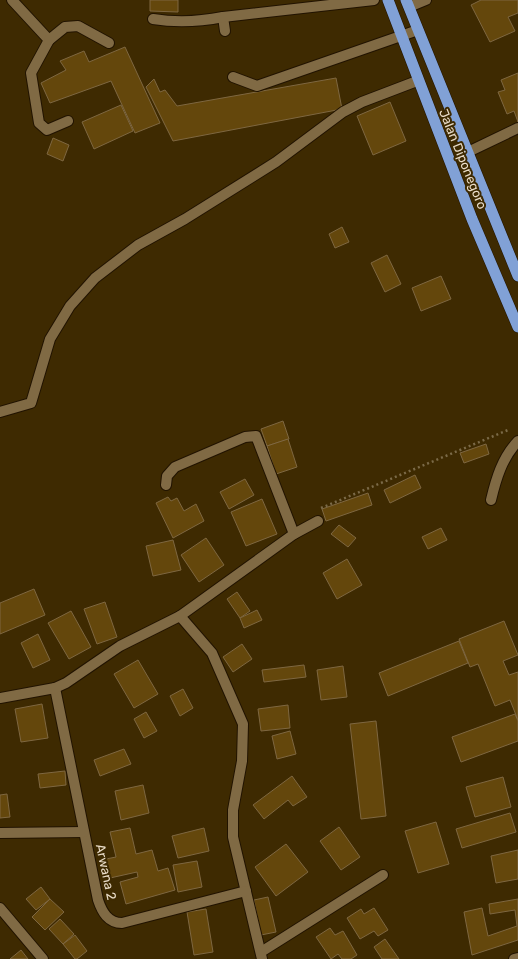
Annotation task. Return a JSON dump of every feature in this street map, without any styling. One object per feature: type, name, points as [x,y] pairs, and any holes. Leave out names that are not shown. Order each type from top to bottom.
[{"type":"highway","name":"Jalan Diponegoro","points":[[388,0],[472,220],[518,326]]},
{"type":"highway","name":"Jalan Diponegoro","points":[[407,4],[518,276]]},
{"type":"street","points":[[12,0],[49,40]]},
{"type":"street","points":[[153,19],[173,23],[199,22],[223,17],[374,0]]},
{"type":"street","points":[[407,4],[426,0]]},
{"type":"street","points":[[223,17],[225,31]]},
{"type":"street","points":[[68,121],[47,130],[39,123],[31,72],[49,40],[65,27],[78,26],[109,43]]},
{"type":"street","points":[[233,77],[257,86],[418,30]]},
{"type":"street","points":[[0,412],[31,403],[45,354],[61,319],[81,293],[104,270],[138,245],[185,219],[276,162],[342,112],[362,102],[418,81]]},
{"type":"street","points":[[468,152],[518,128]]},
{"type":"street","points":[[166,485],[167,476],[175,467],[245,437],[256,436],[294,534]]},
{"type":"street","points":[[491,500],[495,480],[502,464],[518,441]]},
{"type":"street","points":[[0,698],[56,688],[78,675],[120,646],[180,616],[294,534],[318,521]]},
{"type":"street","points":[[180,616],[212,653],[243,724],[242,761],[232,824],[233,837],[262,955],[383,874]]},
{"type":"street","name":"Arwana 2","points":[[56,688],[100,909],[111,921],[122,923],[246,891]]},
{"type":"street","points":[[0,833],[84,832]]},
{"type":"street","points":[[0,908],[43,959]]},
{"type":"street","points":[[514,959],[518,958]]},
{"type":"path","points":[[318,521],[318,511],[321,508],[511,429]]},
{"type":"building","points":[[150,0],[178,0],[178,12],[150,11]]},
{"type":"building","points":[[481,0],[518,0],[518,13],[508,17],[515,31],[490,42],[471,5]]},
{"type":"building","points":[[125,47],[160,123],[135,133],[111,81],[50,103],[41,83],[66,70],[60,61],[84,51],[89,62]]},
{"type":"building","points":[[518,73],[518,122],[514,111],[507,114],[498,92],[505,90],[501,80]]},
{"type":"building","points":[[336,78],[342,109],[173,141],[146,87],[154,79],[160,92],[165,90],[177,106]]},
{"type":"building","points":[[390,102],[406,141],[373,155],[357,116]]},
{"type":"building","points":[[121,105],[133,131],[94,149],[82,122]]},
{"type":"building","points":[[53,138],[69,145],[63,161],[47,154]]},
{"type":"building","points":[[342,227],[349,242],[335,248],[329,234]]},
{"type":"building","points":[[387,255],[401,284],[385,292],[371,263]]},
{"type":"building","points":[[441,276],[451,299],[421,311],[412,288]]},
{"type":"building","points":[[283,421],[289,439],[267,446],[261,429]]},
{"type":"building","points":[[288,439],[297,467],[276,474],[267,446]]},
{"type":"building","points":[[486,444],[489,454],[464,463],[460,453]]},
{"type":"building","points":[[415,475],[421,488],[390,503],[384,490]]},
{"type":"building","points":[[245,479],[254,495],[229,509],[220,492]]},
{"type":"building","points":[[368,493],[372,505],[326,521],[322,509]]},
{"type":"building","points":[[168,497],[171,501],[177,498],[184,511],[196,504],[204,521],[173,538],[156,503]]},
{"type":"building","points":[[262,499],[277,534],[246,546],[231,512]]},
{"type":"building","points":[[339,525],[356,538],[348,547],[331,534]]},
{"type":"building","points":[[441,528],[447,540],[428,549],[422,537]]},
{"type":"building","points":[[206,538],[224,565],[199,582],[181,555]]},
{"type":"building","points":[[173,540],[181,570],[153,576],[146,546]]},
{"type":"building","points":[[347,559],[362,585],[337,599],[323,573]]},
{"type":"building","points":[[34,589],[45,615],[0,634],[0,603]]},
{"type":"building","points":[[237,592],[250,611],[240,618],[227,599]]},
{"type":"building","points":[[105,602],[117,637],[97,644],[84,609]]},
{"type":"building","points":[[257,610],[262,620],[244,628],[240,618]]},
{"type":"building","points":[[71,611],[91,647],[69,659],[48,623]]},
{"type":"building","points":[[504,621],[518,655],[503,661],[509,675],[518,672],[518,720],[510,700],[495,706],[478,664],[470,667],[459,639]]},
{"type":"building","points":[[38,634],[50,660],[33,668],[21,643]]},
{"type":"building","points":[[459,641],[468,663],[388,696],[379,673]]},
{"type":"building","points":[[242,644],[252,659],[233,672],[223,657]]},
{"type":"building","points":[[138,660],[158,694],[134,708],[114,674]]},
{"type":"building","points":[[304,665],[306,677],[264,682],[262,670]]},
{"type":"building","points":[[343,666],[347,697],[321,700],[317,670]]},
{"type":"building","points":[[183,689],[193,708],[180,716],[170,696]]},
{"type":"building","points":[[42,704],[48,738],[21,742],[15,709]]},
{"type":"building","points":[[288,705],[290,728],[261,731],[258,709]]},
{"type":"building","points":[[146,712],[157,731],[144,738],[134,719]]},
{"type":"building","points":[[515,714],[518,721],[518,741],[461,762],[452,737]]},
{"type":"building","points":[[376,721],[386,816],[361,819],[350,724]]},
{"type":"building","points":[[290,731],[296,754],[277,759],[272,736]]},
{"type":"building","points":[[124,749],[131,764],[100,776],[94,760]]},
{"type":"building","points":[[65,771],[66,785],[40,788],[38,774]]},
{"type":"building","points":[[292,776],[307,797],[293,806],[288,800],[264,819],[253,805]]},
{"type":"building","points":[[503,777],[511,807],[475,817],[466,787]]},
{"type":"building","points":[[143,785],[149,813],[121,820],[115,791]]},
{"type":"building","points":[[7,794],[10,817],[0,818],[0,795]]},
{"type":"building","points":[[510,813],[516,832],[462,848],[456,829]]},
{"type":"building","points":[[436,822],[449,864],[418,873],[405,831]]},
{"type":"building","points":[[339,827],[360,857],[341,870],[320,841]]},
{"type":"building","points":[[130,828],[136,854],[152,850],[158,871],[168,868],[175,890],[126,904],[120,882],[138,877],[137,872],[110,878],[106,859],[116,857],[110,832]]},
{"type":"building","points":[[204,828],[209,851],[178,858],[172,836]]},
{"type":"building","points":[[286,844],[308,872],[276,896],[255,867]]},
{"type":"building","points":[[518,850],[518,879],[496,883],[491,856]]},
{"type":"building","points":[[197,861],[202,887],[178,892],[173,865]]},
{"type":"building","points":[[41,887],[50,899],[36,910],[26,899]]},
{"type":"building","points":[[268,897],[276,932],[261,935],[254,900]]},
{"type":"building","points":[[50,899],[64,912],[45,930],[32,917]]},
{"type":"building","points":[[518,899],[518,940],[472,955],[464,912],[482,908],[488,936],[517,926],[515,910],[490,914],[489,904]]},
{"type":"building","points":[[374,908],[388,930],[378,936],[374,931],[360,939],[347,918],[361,909],[364,914]]},
{"type":"building","points":[[206,909],[213,952],[194,955],[187,912]]},
{"type":"building","points":[[60,919],[74,934],[63,944],[49,929]]},
{"type":"building","points":[[330,928],[335,935],[343,931],[357,955],[351,959],[342,959],[338,954],[331,959],[316,937]]},
{"type":"building","points":[[75,935],[87,951],[77,959],[75,959],[63,944]]},
{"type":"building","points":[[385,939],[399,959],[382,959],[374,947]]},
{"type":"building","points":[[21,950],[28,959],[10,959]]}]
